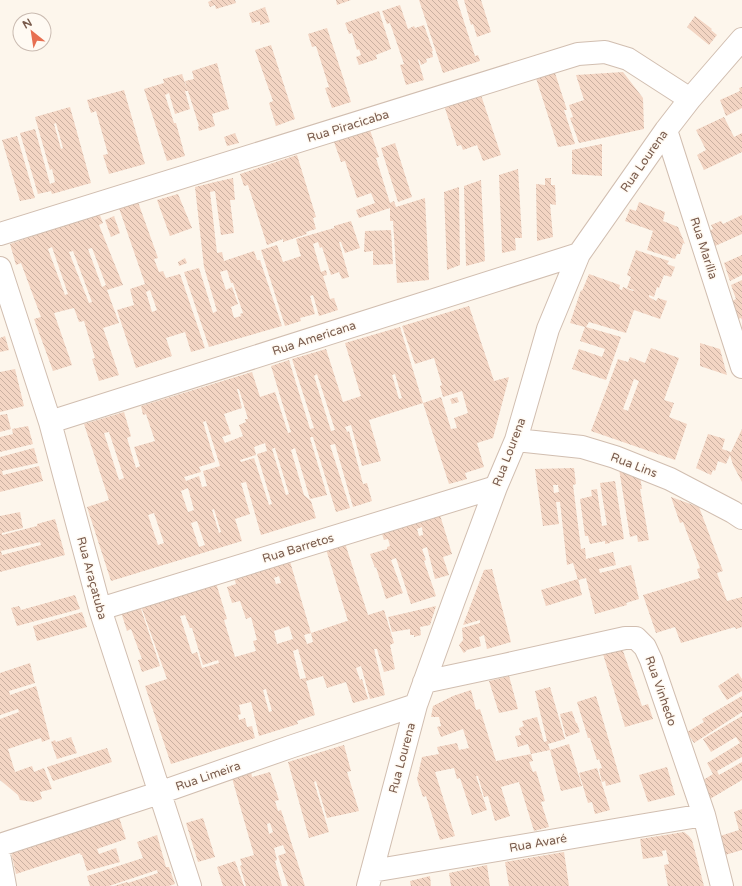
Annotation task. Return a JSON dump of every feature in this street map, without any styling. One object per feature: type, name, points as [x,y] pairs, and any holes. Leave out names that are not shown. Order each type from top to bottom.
[{"type":"street","name":"Rua Lourena","points":[[370,878],[416,705],[496,487],[516,440],[548,329],[579,254],[666,130],[690,99],[742,39]]},
{"type":"street","name":"Rua Piracicaba","points":[[0,234],[578,54],[605,52],[628,59],[690,99]]},
{"type":"street","name":"Rua Marília","points":[[666,130],[742,367]]},
{"type":"street","name":"Rua Americana","points":[[50,422],[579,254]]},
{"type":"street","name":"Rua Araçatuba","points":[[0,268],[50,422],[100,610],[190,886]]},
{"type":"street","name":"Rua Lins","points":[[516,440],[582,447],[615,457],[670,479],[742,518]]},
{"type":"street","name":"Rua Barretos","points":[[100,610],[496,487]]},
{"type":"street","name":"Rua Vinhedo","points":[[424,682],[625,638],[636,638],[645,647],[651,660],[704,815],[722,886]]},
{"type":"street","name":"Rua Limeira","points":[[0,845],[160,793],[290,747],[416,705]]},
{"type":"street","name":"Rua Avaré","points":[[370,878],[704,815]]},
{"type":"street","points":[[0,859],[5,886]]},
{"type":"building","points":[[212,0],[235,0],[236,3],[216,9],[215,5],[210,7],[208,2]]},
{"type":"building","points":[[336,0],[351,0],[337,5]]},
{"type":"building","points":[[419,0],[457,0],[475,56],[478,55],[480,61],[443,73]]},
{"type":"building","points":[[464,0],[481,0],[491,32],[477,37],[473,24],[471,25]]},
{"type":"building","points":[[400,5],[408,29],[414,26],[415,28],[424,25],[433,51],[433,57],[426,59],[427,62],[421,65],[419,59],[418,60],[424,80],[406,85],[400,65],[404,64],[390,23],[387,24],[382,11]]},
{"type":"building","points":[[265,7],[270,22],[260,25],[260,21],[252,23],[249,13]]},
{"type":"building","points":[[379,11],[391,49],[376,55],[377,59],[359,65],[356,57],[361,55],[359,49],[357,50],[352,33],[349,34],[345,23]]},
{"type":"building","points":[[695,16],[712,29],[711,30],[717,35],[709,45],[687,27]]},
{"type":"building","points":[[327,28],[351,102],[332,108],[325,88],[329,87],[316,46],[312,47],[308,34]]},
{"type":"building","points":[[271,45],[295,119],[276,126],[269,103],[273,101],[255,50]]},
{"type":"building","points":[[217,63],[229,109],[212,114],[215,126],[199,131],[199,126],[188,91],[185,91],[190,109],[175,114],[169,93],[165,95],[174,123],[176,123],[185,156],[167,161],[144,89],[164,83],[163,79],[182,74],[187,89],[185,81],[194,79],[192,71]]},
{"type":"building","points":[[623,72],[643,98],[644,129],[579,143],[570,118],[573,117],[569,105],[584,100],[576,75]]},
{"type":"building","points":[[555,73],[567,110],[564,110],[575,144],[558,147],[536,78]]},
{"type":"building","points":[[742,87],[742,108],[726,116],[720,100],[740,91],[739,88]]},
{"type":"building","points":[[124,90],[145,164],[109,174],[103,155],[108,154],[96,111],[91,113],[87,100]]},
{"type":"building","points":[[481,95],[501,155],[483,161],[477,145],[463,150],[461,145],[457,146],[445,108]]},
{"type":"building","points":[[70,107],[91,183],[52,194],[51,191],[38,194],[20,133],[35,129],[50,184],[55,182],[52,169],[50,170],[35,117]],"holes":[[[56,123],[63,148],[61,149],[54,124]]]},
{"type":"building","points":[[724,117],[734,137],[742,133],[742,152],[704,170],[697,155],[706,150],[696,130]]},
{"type":"building","points":[[370,130],[379,157],[376,158],[390,203],[394,201],[396,207],[425,198],[429,280],[397,283],[393,221],[390,221],[390,208],[359,218],[356,210],[375,203],[371,193],[357,198],[345,161],[341,162],[334,142]]},
{"type":"building","points":[[235,133],[239,143],[227,146],[224,137]]},
{"type":"building","points":[[17,136],[35,198],[20,201],[2,140]]},
{"type":"building","points":[[395,143],[412,197],[398,202],[381,148]]},
{"type":"building","points":[[602,144],[602,176],[572,174],[572,150]]},
{"type":"building","points":[[297,155],[316,217],[313,218],[316,229],[306,232],[307,234],[283,242],[283,239],[267,245],[248,185],[244,186],[240,174]]},
{"type":"building","points":[[518,169],[522,238],[515,238],[516,250],[502,253],[499,175]]},
{"type":"building","points":[[233,178],[235,200],[230,200],[234,233],[221,235],[215,191],[210,192],[217,253],[222,252],[224,261],[254,251],[257,260],[260,260],[282,326],[209,347],[184,272],[199,268],[213,313],[217,311],[204,267],[195,187]],"holes":[[[227,270],[231,283],[233,283],[243,313],[240,314],[241,316],[234,318],[231,307],[238,304],[232,287],[226,290],[220,272]]]},
{"type":"building","points":[[545,178],[551,178],[551,185],[555,185],[556,205],[550,204],[553,237],[537,241],[536,184],[545,185]]},
{"type":"building","points":[[481,180],[485,261],[466,266],[464,186]]},
{"type":"building","points":[[459,187],[460,265],[447,270],[444,192]]},
{"type":"building","points":[[178,194],[192,228],[170,236],[157,200]]},
{"type":"building","points":[[138,202],[158,258],[154,259],[159,272],[163,271],[166,278],[180,274],[205,348],[191,352],[185,332],[166,338],[172,356],[136,368],[117,310],[134,305],[130,289],[145,284],[119,208]],"holes":[[[150,290],[157,310],[152,312],[146,292]]]},
{"type":"building","points":[[639,202],[665,212],[663,221],[678,227],[685,244],[683,243],[680,254],[677,254],[675,259],[647,250],[653,231],[625,221],[630,209],[636,211]]},
{"type":"building","points":[[99,213],[103,223],[99,225],[123,285],[107,290],[119,323],[103,328],[119,375],[99,381],[92,359],[95,358],[84,321],[79,322],[74,308],[54,313],[72,365],[53,371],[34,319],[41,317],[21,263],[16,265],[10,244]],"holes":[[[52,247],[68,294],[65,295],[48,249]],[[92,248],[106,285],[102,287],[88,249]],[[73,251],[92,302],[89,303],[69,252]]]},
{"type":"building","points":[[742,215],[742,234],[715,246],[709,231],[713,229],[711,225],[721,221],[723,224]]},
{"type":"building","points":[[114,216],[120,233],[111,237],[105,220]]},
{"type":"building","points":[[351,221],[360,248],[345,253],[341,242],[339,242],[349,277],[342,279],[339,272],[331,275],[322,247],[320,248],[318,242],[313,244],[321,272],[326,270],[327,275],[323,276],[330,299],[334,298],[338,310],[319,316],[313,295],[310,296],[315,314],[300,318],[301,321],[285,326],[261,250],[277,245],[283,262],[301,256],[296,239],[334,228],[334,226]]},
{"type":"building","points":[[391,230],[393,264],[373,265],[373,251],[364,252],[365,231]]},
{"type":"building","points":[[636,250],[669,261],[667,264],[675,267],[671,277],[664,275],[659,288],[657,287],[654,297],[649,295],[649,297],[656,301],[658,298],[667,301],[660,319],[634,310],[626,333],[589,322],[586,327],[621,337],[606,380],[572,369],[579,349],[602,357],[605,349],[580,341],[585,327],[570,323],[581,290],[582,291],[589,274],[620,285],[619,289],[622,290],[623,287],[633,291],[634,290],[627,288],[631,277],[627,275]]},
{"type":"building","points":[[742,255],[742,275],[730,281],[724,263]]},
{"type":"building","points":[[185,258],[187,263],[179,266],[178,262]]},
{"type":"building","points":[[742,280],[742,320],[741,318],[738,319],[732,301],[736,299],[731,285]]},
{"type":"building","points":[[469,306],[494,381],[509,377],[493,438],[477,443],[484,467],[465,473],[467,479],[449,484],[423,403],[441,397],[451,429],[457,428],[454,418],[468,413],[462,391],[443,397],[440,386],[442,385],[434,358],[415,364],[402,326]]},
{"type":"building","points":[[400,327],[423,403],[369,420],[381,461],[362,466],[351,425],[345,427],[347,432],[349,431],[363,484],[367,483],[372,501],[353,507],[335,444],[330,445],[350,508],[336,512],[313,437],[311,437],[310,438],[327,495],[310,499],[295,448],[291,450],[304,495],[311,501],[316,518],[261,535],[246,482],[241,483],[250,514],[235,519],[242,541],[111,581],[87,507],[109,500],[84,424],[124,412],[131,436],[127,438],[136,468],[140,466],[134,447],[155,441],[146,414],[143,415],[141,406],[252,372],[260,397],[275,392],[288,433],[291,432],[271,366],[289,360],[310,429],[314,428],[292,359],[326,349],[343,402],[361,396],[345,343]],"holes":[[[317,374],[335,430],[331,431],[314,376]],[[395,374],[402,398],[399,399],[392,375]],[[237,389],[239,389],[248,419],[245,419],[246,422],[239,425],[243,436],[225,443],[222,437],[231,434],[224,414],[242,408]],[[206,421],[220,466],[203,471],[207,486],[202,487],[199,476],[186,481],[184,477],[201,472],[199,467],[215,462],[203,422]],[[109,432],[124,478],[119,480],[104,433]],[[265,443],[267,451],[257,454],[272,504],[269,505],[254,458],[241,462],[240,460],[256,455],[254,447]],[[274,448],[289,494],[286,495],[272,449]],[[188,488],[194,510],[188,512],[181,491]],[[214,509],[221,532],[219,533],[212,510]],[[154,513],[164,543],[158,545],[148,515]],[[197,521],[205,545],[199,547],[191,523]]]},
{"type":"building","points":[[5,336],[9,350],[0,352],[0,338]]},
{"type":"building","points":[[700,343],[720,349],[727,375],[700,366]]},
{"type":"building","points":[[651,348],[679,358],[664,400],[674,403],[669,417],[687,424],[675,460],[591,431],[618,359],[628,362],[630,357],[645,363]],"holes":[[[634,379],[639,381],[628,411],[623,409]]]},
{"type":"building","points":[[15,369],[24,406],[0,412],[0,372]]},
{"type":"building","points":[[457,397],[459,402],[452,404],[450,399]]},
{"type":"building","points":[[7,414],[11,429],[0,432],[0,415]]},
{"type":"building","points":[[28,426],[33,444],[0,452],[0,437],[13,434],[12,429]]},
{"type":"building","points":[[742,429],[742,482],[733,465],[730,455],[726,464],[718,461],[715,471],[713,470],[711,475],[696,468],[708,434],[725,439],[722,449],[731,452]]},
{"type":"building","points":[[34,448],[38,463],[2,471],[3,475],[39,466],[43,481],[0,492],[0,457]]},
{"type":"building","points":[[574,468],[576,484],[573,485],[581,549],[585,548],[586,559],[613,552],[616,565],[599,569],[600,573],[631,565],[639,599],[626,603],[627,605],[595,614],[586,578],[578,580],[573,563],[567,565],[560,502],[556,502],[559,524],[543,526],[535,469]],"holes":[[[553,485],[558,485],[559,492],[554,493]]]},
{"type":"building","points":[[619,469],[640,476],[642,489],[640,489],[649,540],[638,542],[637,535],[630,537]]},
{"type":"building","points":[[615,481],[624,539],[605,544],[605,541],[590,544],[588,536],[585,536],[580,499],[592,496],[591,490],[597,489],[602,526],[607,525],[600,483]]},
{"type":"building","points":[[671,497],[699,507],[723,571],[717,573],[727,601],[742,597],[742,627],[736,629],[735,627],[681,643],[675,627],[656,633],[643,595],[700,578],[697,569],[700,568],[683,522],[680,523]]},
{"type":"building","points":[[20,512],[23,528],[2,533],[2,535],[37,526],[37,524],[55,519],[65,555],[0,572],[0,516]],"holes":[[[40,542],[41,545],[2,555],[1,551]]]},
{"type":"building","points":[[439,512],[452,554],[443,557],[449,575],[435,579],[427,547],[422,549],[426,560],[424,561],[436,596],[411,604],[396,558],[391,560],[403,593],[386,599],[376,567],[375,568],[370,554],[387,549],[387,547],[390,546],[388,539],[384,540],[381,531]],"holes":[[[422,527],[423,535],[419,536],[417,529]]]},
{"type":"building","points":[[344,540],[368,615],[384,610],[394,643],[390,645],[395,669],[384,672],[377,649],[374,649],[385,695],[370,699],[361,666],[356,668],[360,680],[362,679],[368,699],[353,703],[346,682],[327,688],[323,676],[306,681],[315,715],[297,721],[298,724],[259,736],[251,702],[239,705],[241,714],[238,715],[239,720],[245,718],[247,727],[252,726],[255,738],[171,764],[145,686],[167,679],[141,606],[216,583],[227,619],[224,620],[235,657],[256,651],[253,641],[257,640],[251,617],[246,619],[240,601],[232,603],[227,587],[236,584],[233,575],[289,558],[311,633],[348,621],[325,546]],"holes":[[[279,576],[281,583],[276,584],[274,578]],[[185,615],[190,628],[192,628],[203,665],[218,660],[219,663],[202,668],[197,652],[192,654],[180,616]],[[289,626],[293,639],[277,644],[274,631]],[[311,633],[313,642],[307,644],[304,635]],[[298,649],[306,678],[300,679],[293,651]],[[266,689],[272,711],[269,712],[263,690]]]},
{"type":"building","points":[[492,569],[511,642],[487,649],[484,635],[479,637],[481,646],[467,650],[464,653],[459,645],[463,640],[462,628],[480,623],[480,620],[463,625],[484,570]]},
{"type":"building","points":[[578,579],[582,595],[546,606],[541,590]]},
{"type":"building","points":[[75,595],[80,609],[17,626],[11,608],[19,606],[21,610]]},
{"type":"building","points":[[140,606],[160,666],[142,672],[138,660],[142,659],[131,629],[127,631],[121,612]]},
{"type":"building","points":[[436,606],[430,625],[420,627],[421,635],[414,637],[414,635],[410,635],[410,629],[392,632],[388,617]]},
{"type":"building","points":[[82,612],[87,627],[37,641],[33,626]]},
{"type":"building","points":[[622,648],[642,706],[648,704],[653,719],[625,727],[603,654]]},
{"type":"building","points":[[30,663],[35,683],[9,691],[10,695],[36,686],[50,739],[42,742],[41,738],[8,749],[15,772],[32,766],[34,772],[44,768],[52,789],[40,792],[42,799],[33,802],[20,800],[18,795],[0,780],[0,719],[19,712],[18,709],[0,715],[0,673]]},
{"type":"building","points":[[738,673],[742,679],[742,691],[727,700],[718,686]]},
{"type":"building","points":[[509,676],[518,709],[499,713],[489,681]]},
{"type":"building","points":[[550,687],[565,739],[548,744],[550,750],[531,754],[528,744],[518,747],[515,736],[521,735],[519,728],[524,726],[522,721],[537,717],[544,742],[547,741],[535,691]]},
{"type":"building","points":[[471,690],[476,710],[480,709],[496,761],[531,754],[533,761],[529,762],[533,772],[536,771],[545,801],[541,802],[549,827],[534,831],[519,782],[501,787],[510,816],[495,821],[488,796],[484,797],[478,776],[476,776],[487,810],[472,815],[460,778],[457,779],[454,768],[435,772],[455,836],[440,840],[426,796],[423,797],[417,779],[422,757],[439,754],[437,747],[457,743],[459,750],[469,748],[463,729],[441,737],[437,727],[441,726],[439,717],[431,717],[433,706],[453,696]]},
{"type":"building","points":[[596,696],[621,782],[606,786],[605,781],[602,782],[599,769],[602,768],[599,759],[597,760],[590,738],[588,738],[577,702]]},
{"type":"building","points":[[742,696],[742,712],[694,743],[687,732],[704,722],[702,719]]},
{"type":"building","points":[[572,711],[580,732],[566,737],[560,714]]},
{"type":"building","points":[[742,716],[742,757],[717,771],[719,775],[742,762],[742,780],[710,799],[700,782],[713,774],[707,763],[740,743],[736,737],[711,752],[703,739]]},
{"type":"building","points":[[71,737],[77,753],[57,759],[51,742],[55,740],[56,742]]},
{"type":"building","points":[[569,744],[582,786],[561,791],[550,750]]},
{"type":"building","points":[[344,745],[351,771],[347,772],[359,811],[327,818],[316,781],[314,782],[329,832],[309,838],[288,762]]},
{"type":"building","points":[[107,748],[112,762],[53,781],[47,767]]},
{"type":"building","points":[[667,767],[675,795],[648,802],[639,775]]},
{"type":"building","points":[[597,768],[610,810],[595,814],[592,802],[588,803],[579,773]]},
{"type":"building","points":[[251,772],[252,777],[270,772],[279,800],[275,801],[278,811],[281,810],[305,886],[288,886],[278,856],[286,853],[283,845],[274,848],[277,860],[275,861],[282,886],[246,886],[240,866],[242,865],[240,859],[254,855],[232,778]],"holes":[[[270,823],[273,832],[269,834],[267,824]]]},
{"type":"building","points":[[742,809],[742,850],[725,855],[720,836],[739,830],[734,812]]},
{"type":"building","points":[[119,817],[126,839],[97,849],[99,854],[116,848],[120,862],[87,871],[80,853],[16,874],[11,852]]},
{"type":"building","points":[[203,818],[215,857],[198,862],[186,823]]},
{"type":"building","points":[[684,832],[692,840],[704,886],[668,886],[664,865],[669,864],[666,850],[662,851],[663,856],[643,859],[640,839]]},
{"type":"building","points":[[157,835],[166,867],[169,867],[175,884],[169,886],[114,886],[158,873],[157,870],[109,886],[90,886],[87,876],[143,858],[137,842]]},
{"type":"building","points":[[564,852],[569,886],[509,886],[505,862]]},
{"type":"building","points":[[235,861],[244,886],[223,886],[217,867]]},
{"type":"building","points":[[487,865],[490,886],[451,886],[449,873]]},
{"type":"building","points":[[430,876],[431,886],[411,886],[410,881]]}]
